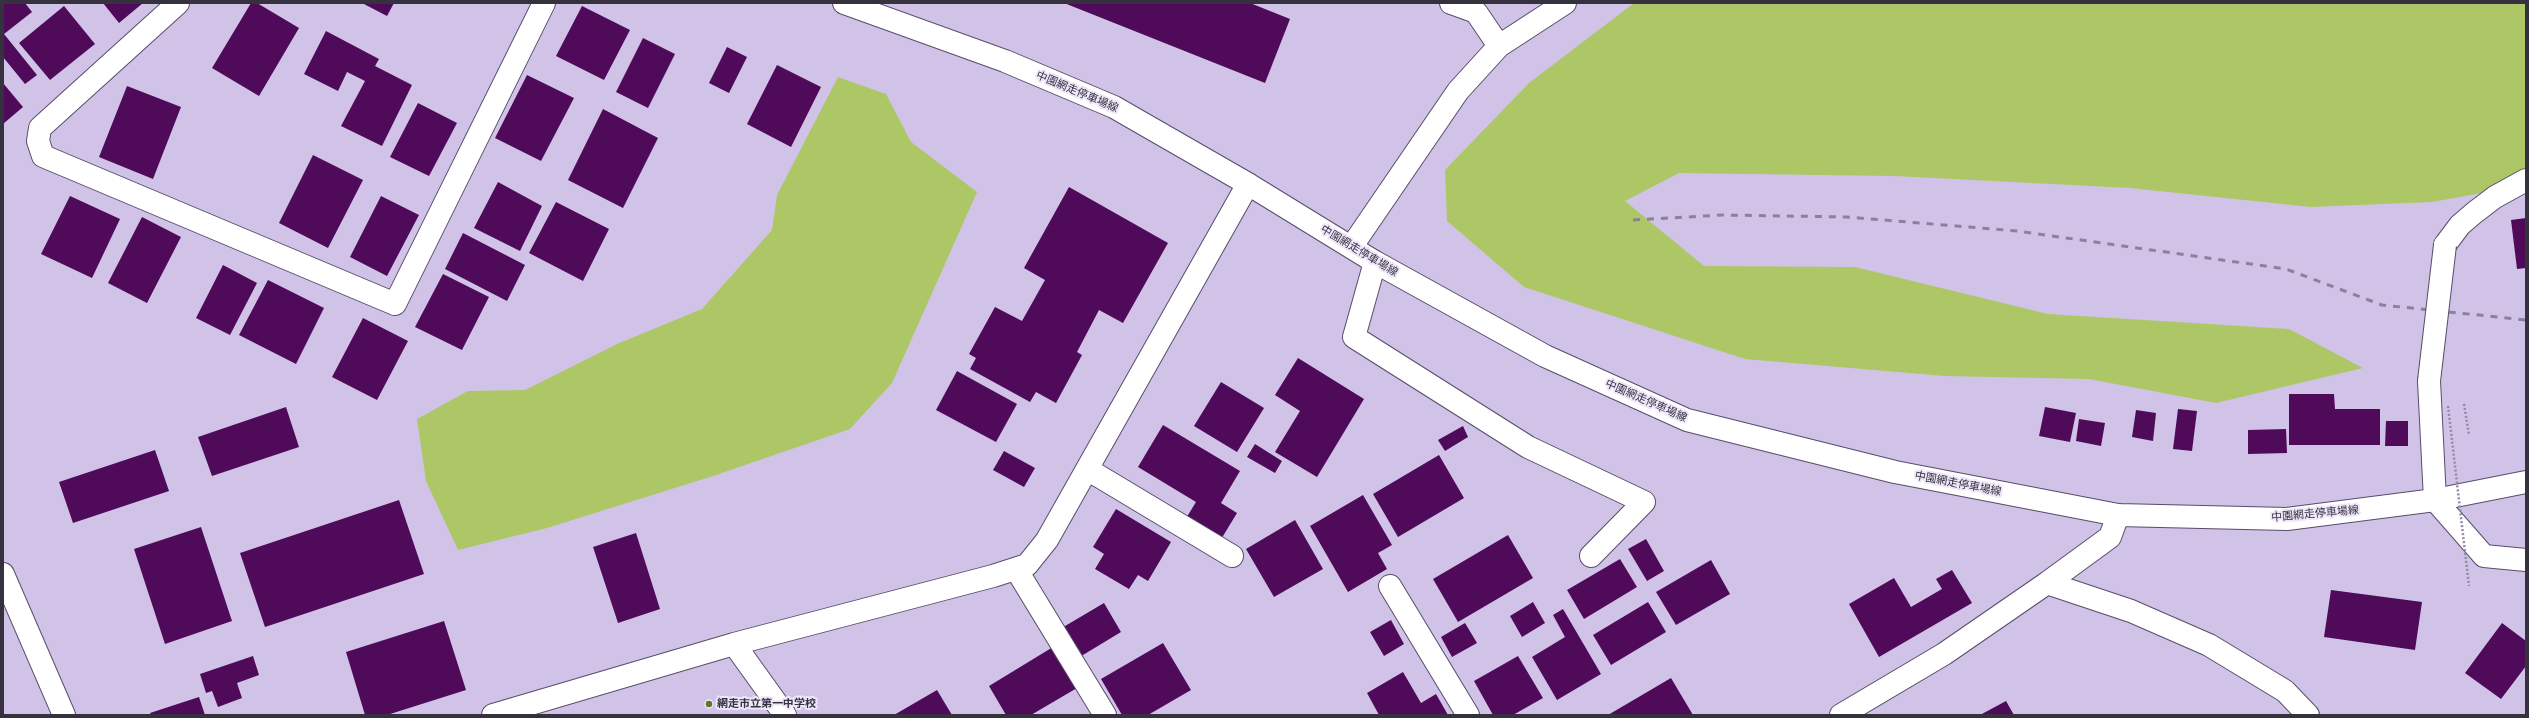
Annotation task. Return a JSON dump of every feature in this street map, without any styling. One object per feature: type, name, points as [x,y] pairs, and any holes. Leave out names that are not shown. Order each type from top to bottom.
[{"type":"street","points":[[178,3],[40,128],[38,141],[43,156],[395,304],[544,3]]},
{"type":"street","name":"中園網走停車場線","points":[[844,3],[1005,61],[1114,107],[1248,184],[1352,246],[1375,262],[1546,356],[1687,420],[1895,472],[2118,515],[2287,519],[2435,500],[2526,482]]},
{"type":"street","points":[[1451,3],[1476,12],[1499,46]]},
{"type":"street","points":[[1352,246],[1458,91],[1499,46],[1565,3]]},
{"type":"street","points":[[2526,180],[2495,197],[2474,213],[2460,225],[2445,245],[2429,380],[2435,500],[2484,556],[2526,560]]},
{"type":"street","points":[[492,715],[734,644],[1028,565],[1037,555],[1087,469],[1248,184]]},
{"type":"street","points":[[1375,262],[1354,337],[1528,447],[1644,502],[1590,556]]},
{"type":"street","points":[[1087,469],[1232,556]]},
{"type":"street","points":[[1841,715],[1944,654],[2047,583],[2110,537],[2118,515]]},
{"type":"street","points":[[1016,569],[1104,715]]},
{"type":"street","points":[[3,574],[64,715]]},
{"type":"street","points":[[2047,583],[2131,611],[2209,645],[2285,691],[2308,715]]},
{"type":"street","points":[[1390,586],[1468,715]]},
{"type":"street","points":[[734,644],[785,715]]},
{"type":"path","points":[[2447,402],[2469,586]]},
{"type":"green space","points":[[1634,3],[2526,3],[2526,185],[2432,202],[2311,207],[2130,188],[1895,176],[1679,173],[1625,201],[1704,266],[1855,267],[2048,314],[2289,329],[2363,368],[2216,403],[2089,379],[1945,376],[1745,359],[1524,287],[1447,221],[1445,170],[1529,83]]},
{"type":"green space","points":[[838,77],[886,94],[911,142],[977,192],[892,383],[850,429],[713,476],[547,528],[458,550],[426,481],[417,419],[468,391],[525,390],[617,344],[702,309],[772,230],[777,195]]},
{"type":"building","points":[[3,3],[25,3],[32,12],[4,34],[37,75],[25,84],[3,57]]},
{"type":"building","points":[[103,3],[143,3],[119,23]]},
{"type":"building","points":[[251,3],[257,3],[299,28],[259,96],[212,68]]},
{"type":"building","points":[[362,3],[394,3],[387,16]]},
{"type":"building","points":[[1064,3],[1250,3],[1290,19],[1265,83]]},
{"type":"building","points":[[64,6],[95,44],[50,80],[19,43]]},
{"type":"building","points":[[582,6],[630,30],[604,80],[556,56]]},
{"type":"building","points":[[326,31],[379,59],[375,66],[412,85],[382,146],[341,126],[365,81],[347,72],[338,91],[304,74]]},
{"type":"building","points":[[643,38],[675,54],[648,108],[616,92]]},
{"type":"building","points":[[727,47],[747,57],[729,93],[709,83]]},
{"type":"building","points":[[777,65],[821,87],[791,147],[747,124]]},
{"type":"building","points":[[527,75],[574,98],[541,161],[495,138]]},
{"type":"building","points":[[3,83],[23,107],[3,124]]},
{"type":"building","points":[[127,86],[181,107],[153,179],[99,157]]},
{"type":"building","points":[[418,103],[457,123],[429,176],[390,157]]},
{"type":"building","points":[[603,109],[658,138],[623,208],[568,180]]},
{"type":"building","points":[[313,155],[363,180],[328,248],[279,223]]},
{"type":"building","points":[[498,182],[542,206],[520,251],[474,228]]},
{"type":"building","points":[[1069,187],[1168,243],[1123,323],[1099,310],[1077,352],[1082,355],[1056,403],[1036,392],[1030,402],[970,369],[976,358],[969,354],[995,307],[1022,321],[1045,280],[1024,268]]},
{"type":"building","points":[[70,196],[120,219],[92,278],[41,254]]},
{"type":"building","points":[[381,196],[419,215],[387,276],[350,257]]},
{"type":"building","points":[[556,202],[609,229],[583,281],[529,253]]},
{"type":"building","points":[[142,217],[181,237],[147,303],[108,283]]},
{"type":"building","points":[[2526,218],[2526,268],[2517,269],[2511,220]]},
{"type":"building","points":[[463,233],[525,265],[507,301],[445,269]]},
{"type":"building","points":[[223,265],[257,283],[230,335],[196,318]]},
{"type":"building","points":[[443,274],[489,297],[462,350],[415,327]]},
{"type":"building","points":[[268,280],[324,308],[296,364],[239,335]]},
{"type":"building","points":[[363,318],[408,341],[377,400],[332,377]]},
{"type":"building","points":[[1298,358],[1364,399],[1317,477],[1275,452],[1300,411],[1275,395]]},
{"type":"building","points":[[957,371],[1017,404],[996,442],[936,410]]},
{"type":"building","points":[[1221,382],[1264,408],[1237,452],[1194,426]]},
{"type":"building","points":[[2289,394],[2334,394],[2335,409],[2380,409],[2380,445],[2289,445]]},
{"type":"building","points":[[286,407],[299,447],[212,476],[198,437]]},
{"type":"building","points":[[2045,407],[2076,413],[2070,442],[2039,436]]},
{"type":"building","points":[[2178,409],[2197,411],[2192,451],[2173,449]]},
{"type":"building","points":[[2136,410],[2156,413],[2153,441],[2132,437]]},
{"type":"building","points":[[2079,419],[2105,423],[2101,446],[2076,441]]},
{"type":"building","points":[[2386,421],[2408,421],[2408,446],[2385,446]]},
{"type":"building","points":[[1163,425],[1240,471],[1221,503],[1237,513],[1220,541],[1185,520],[1196,502],[1138,467]]},
{"type":"building","points":[[1463,426],[1468,437],[1445,451],[1438,440]]},
{"type":"building","points":[[2286,429],[2287,453],[2248,454],[2248,430]]},
{"type":"building","points":[[1255,444],[1282,461],[1275,473],[1247,457]]},
{"type":"building","points":[[155,450],[169,491],[73,523],[59,482]]},
{"type":"building","points":[[1004,451],[1035,468],[1024,487],[993,470]]},
{"type":"building","points":[[1439,455],[1464,498],[1398,537],[1373,494]]},
{"type":"building","points":[[1363,495],[1392,545],[1378,553],[1387,569],[1348,592],[1310,526]]},
{"type":"building","points":[[399,500],[424,574],[265,627],[240,553]]},
{"type":"building","points":[[1116,509],[1171,542],[1148,581],[1138,575],[1129,589],[1095,569],[1104,554],[1093,547]]},
{"type":"building","points":[[1295,520],[1323,569],[1274,597],[1246,549]]},
{"type":"building","points":[[201,527],[232,621],[165,644],[134,549]]},
{"type":"building","points":[[636,533],[660,609],[618,623],[593,547]]},
{"type":"building","points":[[1508,535],[1533,578],[1458,622],[1433,579]]},
{"type":"building","points":[[1646,539],[1664,571],[1647,581],[1628,549]]},
{"type":"building","points":[[1620,559],[1637,587],[1584,619],[1567,590]]},
{"type":"building","points":[[1711,560],[1730,594],[1676,625],[1656,592]]},
{"type":"building","points":[[1952,570],[1972,603],[1879,657],[1849,604],[1894,578],[1911,607],[1942,589],[1936,579]]},
{"type":"building","points":[[2331,590],[2422,602],[2415,650],[2324,637]]},
{"type":"building","points":[[1533,602],[1545,623],[1522,637],[1510,616]]},
{"type":"building","points":[[1648,602],[1666,632],[1611,665],[1593,635]]},
{"type":"building","points":[[1104,603],[1121,632],[1078,658],[1060,629]]},
{"type":"building","points":[[1563,609],[1601,674],[1557,700],[1532,657],[1565,637],[1553,615]]},
{"type":"building","points":[[1391,620],[1404,644],[1384,656],[1370,632]]},
{"type":"building","points":[[444,621],[466,690],[387,715],[365,715],[346,652]]},
{"type":"building","points":[[1465,623],[1477,643],[1452,657],[1441,637]]},
{"type":"building","points":[[2502,623],[2526,641],[2526,666],[2501,699],[2465,673]]},
{"type":"building","points":[[1163,643],[1191,690],[1148,715],[1122,715],[1101,679]]},
{"type":"building","points":[[1053,647],[1077,688],[1031,715],[1006,715],[989,686]]},
{"type":"building","points":[[253,656],[259,675],[237,683],[242,698],[218,707],[212,691],[206,693],[200,674]]},
{"type":"building","points":[[1518,656],[1543,698],[1513,715],[1493,715],[1474,681]]},
{"type":"building","points":[[1403,672],[1421,703],[1436,694],[1448,715],[1379,715],[1367,693]]},
{"type":"building","points":[[1671,678],[1693,715],[1608,715]]},
{"type":"building","points":[[937,690],[952,715],[894,715]]},
{"type":"building","points":[[199,697],[205,715],[151,715],[150,713]]},
{"type":"building","points":[[2006,701],[2014,715],[1980,715]]},
{"type":"railway","points":[[1633,220],[1723,215],[1847,217],[2017,231],[2286,269],[2382,305],[2526,320]]},
{"type":"place","name":"網走市立第一中学校","points":[[709,704]]}]
